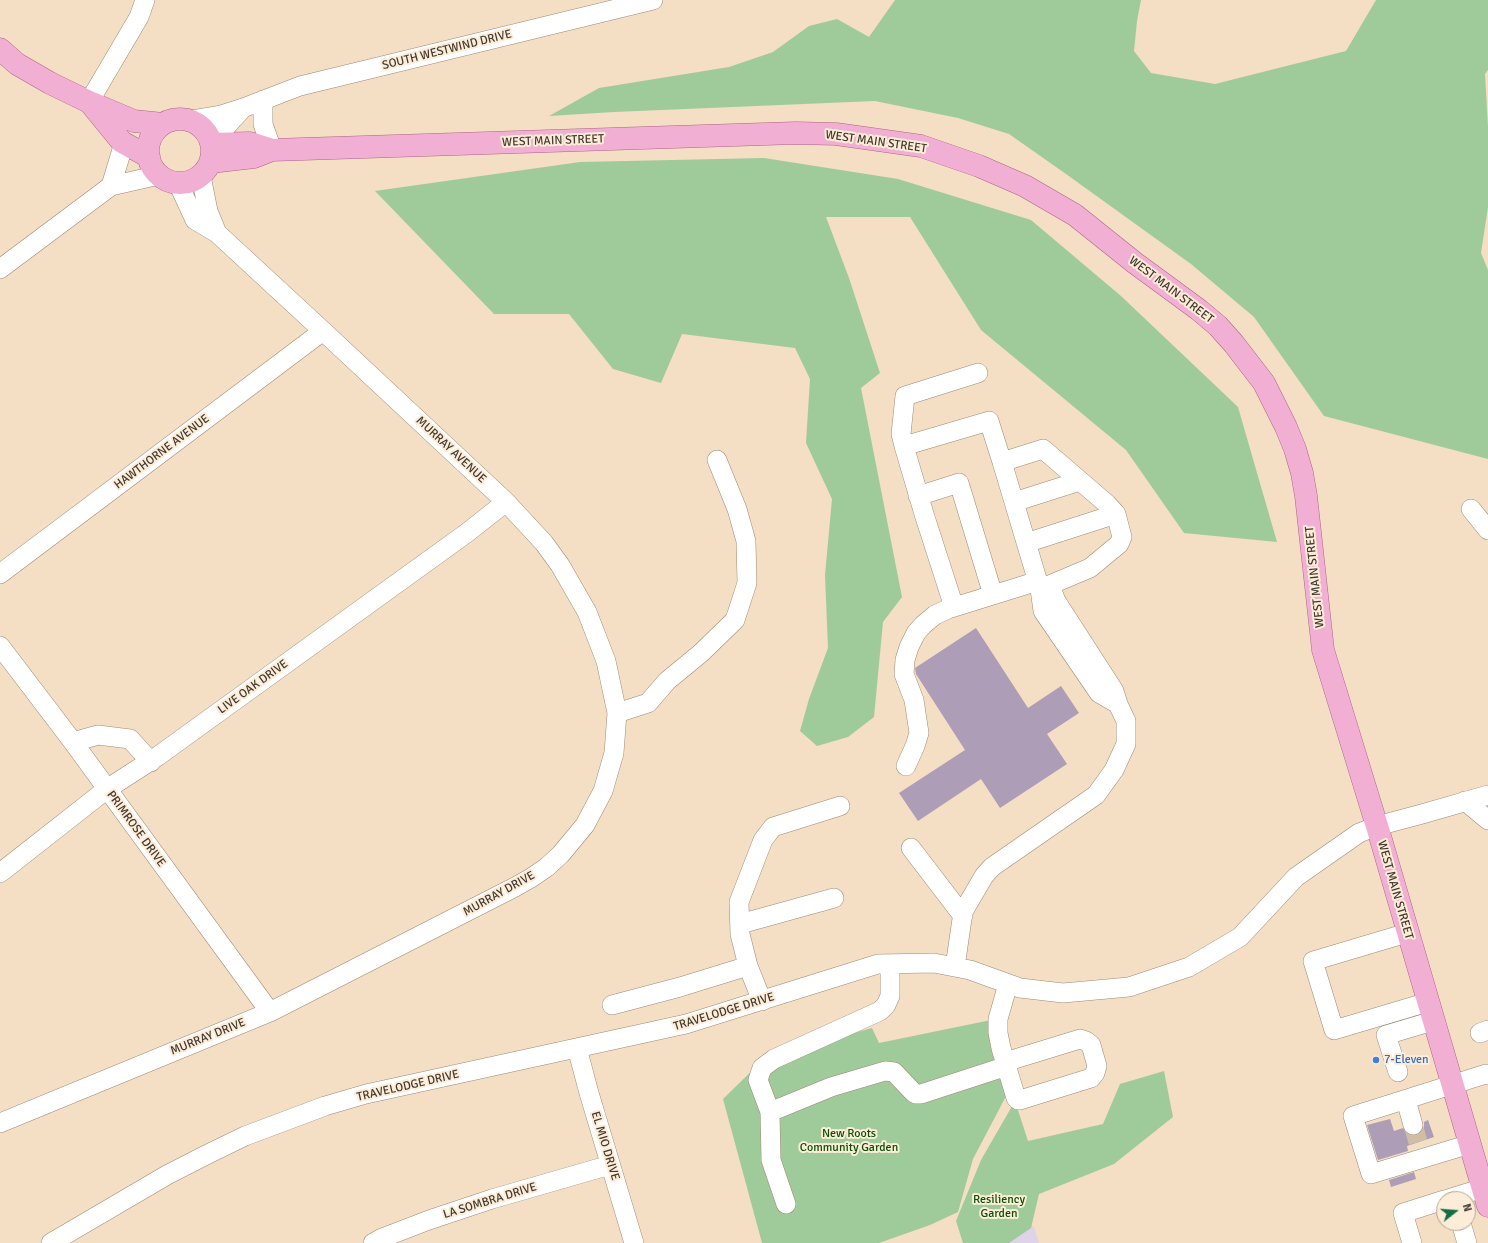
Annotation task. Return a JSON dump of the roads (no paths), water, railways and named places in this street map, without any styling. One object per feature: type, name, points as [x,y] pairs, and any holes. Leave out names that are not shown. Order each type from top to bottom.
[{"type":"main road","points":[[0,49],[17,64],[50,84],[89,102],[134,121],[163,124]]},
{"type":"main road","points":[[89,102],[124,143],[162,172],[189,182],[209,156]]},
{"type":"main road","points":[[162,172],[149,144],[154,132],[163,124],[177,119],[191,120]]},
{"type":"main road","name":"MURRAY AVENUE","points":[[191,120],[204,130],[209,156]]},
{"type":"main road","name":"WEST MAIN STREET","points":[[209,156],[254,157],[272,150],[788,134],[836,134],[921,146],[979,166],[1025,186],[1075,216],[1135,263],[1199,310],[1218,326],[1250,363],[1264,383],[1276,405],[1295,449],[1302,473],[1306,496],[1323,650],[1377,826],[1430,1012],[1485,1190]]},
{"type":"street","points":[[89,102],[139,18],[145,0]]},
{"type":"street","name":"SOUTH WESTWIND DRIVE","points":[[191,120],[243,108],[300,86],[654,0]]},
{"type":"street","points":[[263,100],[263,124],[272,150]]},
{"type":"street","name":"SOUTH WESTWIND DRIVE","points":[[209,156],[243,108]]},
{"type":"street","points":[[111,186],[124,143]]},
{"type":"street","name":"MURRAY AVENUE","points":[[209,156],[208,211],[217,233]]},
{"type":"street","points":[[0,269],[111,186],[162,172]]},
{"type":"street","name":"MURRAY AVENUE","points":[[162,172],[195,220],[217,233],[323,330],[506,502],[544,543],[560,565],[587,612],[606,662],[617,713]]},
{"type":"street","name":"HAWTHORNE AVENUE","points":[[0,574],[323,330]]},
{"type":"street","points":[[954,607],[918,496],[901,434],[905,396],[978,373]]},
{"type":"street","points":[[904,446],[989,421],[1026,543],[1042,585],[1043,611],[1099,693],[1118,704],[1126,721],[1126,744],[1114,770],[1096,794],[1091,799],[992,867],[984,876],[963,912],[955,967]]},
{"type":"street","points":[[906,766],[916,746],[919,733],[914,700],[904,674],[905,660],[909,647],[916,633],[923,625],[935,615],[954,607],[993,595],[1042,585],[1090,568],[1119,544],[1122,537],[1116,514],[1107,504],[1042,449],[1002,462]]},
{"type":"street","points":[[617,713],[648,702],[667,681],[701,652],[734,620],[747,583],[746,541],[736,509],[717,460]]},
{"type":"street","points":[[1014,502],[1080,481]]},
{"type":"street","points":[[918,496],[959,483],[993,595]]},
{"type":"street","name":"LIVE OAK DRIVE","points":[[0,872],[107,789],[151,762],[468,532],[506,502]]},
{"type":"street","points":[[1471,509],[1488,530]]},
{"type":"street","points":[[1026,543],[1116,514]]},
{"type":"street","name":"PRIMROSE DRIVE","points":[[0,646],[73,742],[270,1012]]},
{"type":"street","name":"MURRAY DRIVE","points":[[0,1123],[270,1012],[515,888],[547,867],[573,840],[594,808],[603,790],[614,752],[617,713]]},
{"type":"street","points":[[73,742],[98,735],[130,739],[151,762]]},
{"type":"street","name":"TRAVELODGE DRIVE","points":[[50,1243],[168,1175],[206,1155],[245,1136],[325,1106],[366,1094],[686,1024],[878,964],[934,963],[970,970],[1020,988],[1062,993],[1129,987],[1190,967],[1240,937],[1296,877],[1359,833],[1377,826],[1488,795]]},
{"type":"street","points":[[1465,801],[1488,820]]},
{"type":"street","points":[[762,1001],[748,966],[740,934],[739,902],[763,840],[773,827],[840,806]]},
{"type":"street","points":[[911,848],[963,916]]},
{"type":"street","points":[[740,924],[834,898]]},
{"type":"street","points":[[1407,933],[1313,961],[1334,1030],[1430,1012]]},
{"type":"street","points":[[786,1204],[771,1160],[770,1112],[758,1080],[762,1068],[774,1059],[880,1011],[890,996],[890,964]]},
{"type":"street","points":[[612,1005],[680,987],[748,966]]},
{"type":"street","points":[[770,1112],[831,1087],[885,1070],[894,1072],[913,1092],[916,1094],[921,1094],[1006,1064],[1080,1039],[1091,1045],[1097,1066],[1095,1073],[1091,1078],[1020,1100],[1016,1098],[1006,1064],[1000,1048],[998,1033],[998,1019],[1008,984]]},
{"type":"street","points":[[1398,1072],[1386,1035],[1430,1012]]},
{"type":"street","name":"EL MIO DRIVE","points":[[577,1048],[634,1243]]},
{"type":"street","points":[[1470,1144],[1418,1142],[1371,1174],[1353,1116],[1486,1074],[1488,1075]]},
{"type":"street","points":[[1406,1100],[1418,1142]]},
{"type":"street","name":"LA SOMBRA DRIVE","points":[[373,1243],[382,1238],[429,1220],[492,1199],[610,1165]]},
{"type":"street","points":[[1412,1243],[1403,1213],[1436,1203]]},
{"type":"street","points":[[1463,1231],[1467,1243]]},
{"type":"tunnel","points":[[1413,1125],[1418,1142]]},
{"type":"place","name":"7-Eleven","points":[[1376,1060]]},
{"type":"park label","name":"New Roots Community Garden","points":[[849,1141]]},
{"type":"park label","name":"Resiliency Garden","points":[[999,1207]]}]
